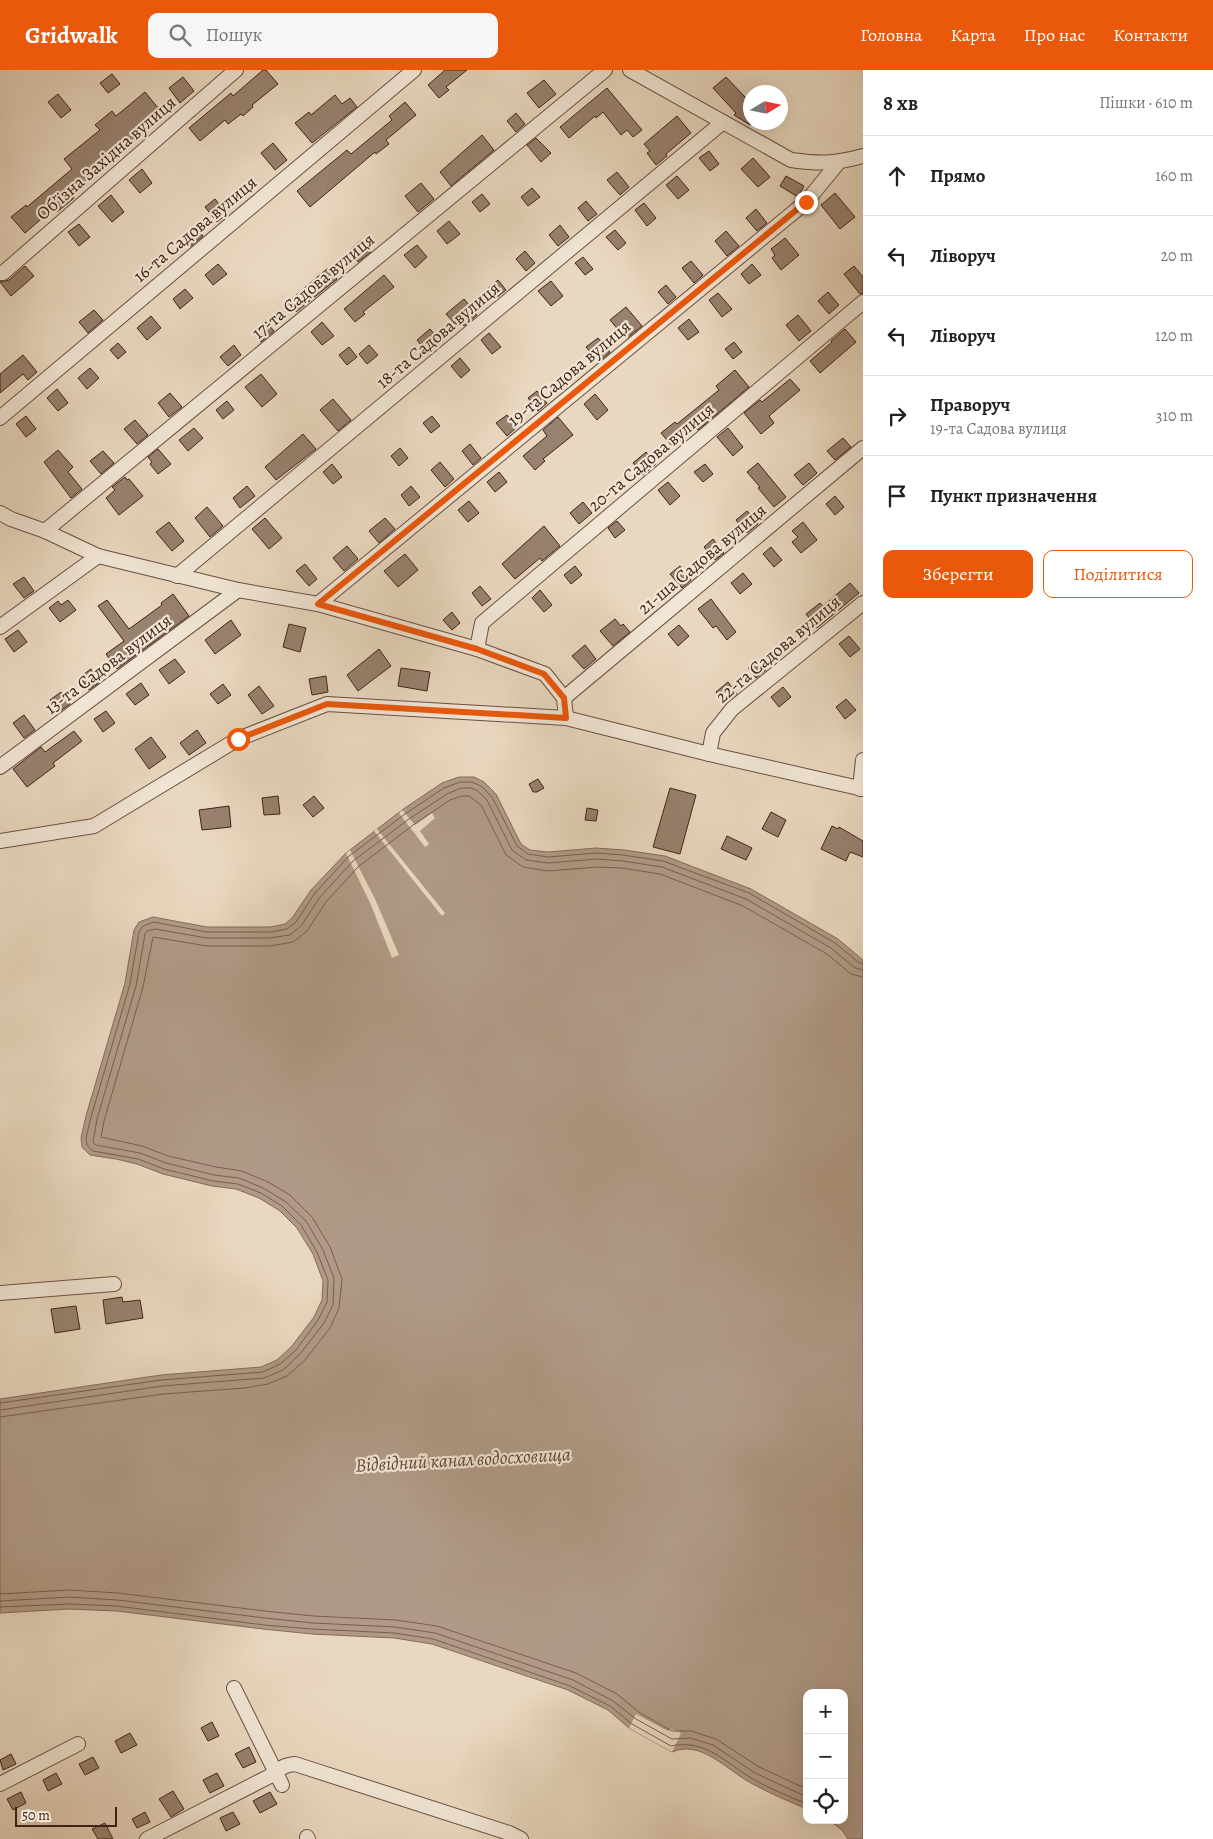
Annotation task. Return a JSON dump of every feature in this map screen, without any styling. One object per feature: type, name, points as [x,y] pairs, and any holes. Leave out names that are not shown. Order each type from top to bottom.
[{"type":"street","name":"Обʼїзна Західна вулиця","points":[[0,273],[3,273],[236,70]]},
{"type":"street","name":"16-та Садова вулиця","points":[[0,418],[414,70]]},
{"type":"street","name":"17-та Садова вулиця","points":[[45,531],[604,70]]},
{"type":"street","points":[[630,70],[791,160],[818,164],[838,163],[863,156]]},
{"type":"street","name":"18-та Садова вулиця","points":[[177,576],[723,122]]},
{"type":"street","name":"19-та Садова вулиця","points":[[318,604],[806,202],[838,163]]},
{"type":"street","name":"20-та Садова вулиця","points":[[477,649],[482,623],[863,302]]},
{"type":"street","name":"21-ша Садова вулиця","points":[[564,698],[863,448]]},
{"type":"street","points":[[0,513],[45,531],[98,556],[238,590],[318,604],[477,649],[544,674],[564,698],[566,718]]},
{"type":"street","points":[[0,627],[98,556]]},
{"type":"street","name":"13-та Садова вулиця","points":[[0,767],[238,590]]},
{"type":"street","name":"22-га Садова вулиця","points":[[709,754],[713,733],[732,709],[863,602]]},
{"type":"street","points":[[0,841],[94,826],[238,739],[327,704],[566,718],[709,754],[862,789],[863,760]]},
{"type":"street","points":[[0,1293],[114,1284]]},
{"type":"street","points":[[234,1688],[279,1779]]},
{"type":"street","points":[[0,1784],[78,1744]]},
{"type":"street","points":[[279,1779],[281,1768],[295,1764],[509,1833],[521,1839]]},
{"type":"street","points":[[147,1839],[279,1779]]},
{"type":"water","name":"Відвідний канал водосховища","points":[[459,777],[474,777],[484,782],[496,794],[521,844],[530,850],[548,852],[596,848],[665,856],[751,889],[838,939],[863,960],[863,1839],[848,1839],[842,1830],[834,1824],[848,1824],[848,1689],[803,1689],[803,1807],[751,1783],[704,1753],[683,1749],[672,1752],[629,1728],[608,1710],[568,1690],[432,1644],[394,1638],[312,1634],[263,1629],[117,1611],[69,1609],[0,1613],[0,1399],[161,1375],[261,1367],[277,1360],[292,1346],[314,1317],[322,1300],[323,1281],[313,1254],[297,1228],[280,1211],[259,1198],[236,1189],[212,1186],[163,1174],[137,1164],[90,1155],[82,1147],[81,1138],[86,1116],[125,983],[134,930],[139,922],[153,917],[207,927],[270,927],[285,924],[292,918],[311,890],[346,853],[402,810],[442,783]]},
{"type":"pier","points":[[402,810],[415,825],[432,813],[435,818],[420,831],[429,844],[425,847],[399,813]]},
{"type":"pier","points":[[377,829],[445,913],[442,916],[374,831]]},
{"type":"pier","points":[[350,850],[375,899],[399,955],[392,958],[371,905],[346,853]]},
{"type":"pier","points":[[636,1714],[668,1731],[671,1729],[681,1733],[672,1752],[629,1728]]},
{"type":"building","points":[[263,70],[266,70],[278,84],[252,105],[253,107],[243,116],[241,114],[228,124],[225,120],[200,141],[189,128],[231,93],[233,96]]},
{"type":"building","points":[[445,70],[467,70],[446,87],[449,90],[439,98],[428,85]]},
{"type":"building","points":[[112,74],[120,84],[108,93],[100,83]]},
{"type":"building","points":[[183,77],[194,91],[180,103],[169,88]]},
{"type":"building","points":[[726,77],[743,95],[743,121],[734,115],[736,113],[713,88]]},
{"type":"building","points":[[544,80],[556,94],[539,108],[527,93]]},
{"type":"building","points":[[607,88],[642,130],[633,137],[627,130],[621,135],[603,112],[596,118],[595,116],[569,138],[560,127]]},
{"type":"building","points":[[145,92],[163,114],[70,194],[74,198],[57,212],[54,208],[25,233],[11,217],[26,205],[27,207],[72,169],[64,159],[100,130],[95,125],[112,111],[116,116]]},
{"type":"building","points":[[58,94],[71,110],[61,118],[48,102]]},
{"type":"building","points":[[335,95],[342,104],[350,98],[357,107],[312,143],[295,123],[309,112],[311,115]]},
{"type":"building","points":[[405,102],[416,115],[386,140],[389,144],[376,154],[375,152],[310,207],[297,191],[347,150],[351,154],[392,120],[389,116]]},
{"type":"building","points":[[516,113],[525,124],[516,132],[507,121]]},
{"type":"building","points":[[677,116],[691,133],[656,165],[647,153],[650,151],[644,144]]},
{"type":"building","points":[[482,135],[494,150],[451,186],[440,172]]},
{"type":"building","points":[[536,138],[551,153],[541,162],[527,145]]},
{"type":"building","points":[[273,143],[287,160],[275,170],[261,153]]},
{"type":"building","points":[[709,151],[719,164],[710,171],[699,158]]},
{"type":"building","points":[[753,158],[770,177],[758,187],[741,169]]},
{"type":"building","points":[[142,169],[152,183],[140,193],[129,180]]},
{"type":"building","points":[[617,172],[629,187],[620,195],[607,180]]},
{"type":"building","points":[[677,176],[689,190],[678,199],[666,185]]},
{"type":"building","points":[[786,176],[804,186],[798,197],[780,186]]},
{"type":"building","points":[[421,183],[434,199],[418,212],[405,196]]},
{"type":"building","points":[[532,188],[540,197],[528,206],[521,197]]},
{"type":"building","points":[[835,193],[855,217],[840,229],[821,205]]},
{"type":"building","points":[[482,194],[490,204],[480,212],[472,202]]},
{"type":"building","points":[[111,195],[124,212],[112,222],[98,206]]},
{"type":"building","points":[[215,199],[227,214],[217,222],[205,207]]},
{"type":"building","points":[[586,201],[597,214],[588,221],[578,208]]},
{"type":"building","points":[[644,203],[656,218],[647,226],[635,210]]},
{"type":"building","points":[[756,209],[767,223],[757,231],[746,218]]},
{"type":"building","points":[[449,221],[460,234],[447,244],[437,231]]},
{"type":"building","points":[[79,224],[90,237],[79,246],[68,232]]},
{"type":"building","points":[[560,225],[569,237],[558,246],[549,235]]},
{"type":"building","points":[[197,228],[203,236],[190,247],[184,239]]},
{"type":"building","points":[[615,230],[626,243],[618,250],[606,237]]},
{"type":"building","points":[[726,231],[739,246],[727,256],[715,241]]},
{"type":"building","points":[[785,238],[799,255],[781,270],[772,258],[775,255],[771,249]]},
{"type":"building","points":[[361,240],[371,252],[358,262],[349,251]]},
{"type":"building","points":[[417,245],[427,257],[415,268],[404,255]]},
{"type":"building","points":[[525,251],[535,263],[526,271],[516,259]]},
{"type":"building","points":[[583,257],[593,269],[585,275],[575,263]]},
{"type":"building","points":[[691,261],[703,275],[694,283],[682,268]]},
{"type":"building","points":[[218,264],[227,274],[213,285],[205,275]]},
{"type":"building","points":[[752,264],[761,275],[749,284],[741,274]]},
{"type":"building","points":[[25,266],[34,276],[11,296],[0,282],[9,280]]},
{"type":"building","points":[[854,266],[863,277],[863,293],[860,294],[844,274]]},
{"type":"building","points":[[328,268],[337,279],[296,312],[288,302]]},
{"type":"building","points":[[384,275],[394,287],[363,312],[365,314],[355,322],[344,309]]},
{"type":"building","points":[[498,280],[506,290],[496,298],[488,288]]},
{"type":"building","points":[[551,281],[563,296],[551,306],[538,291]]},
{"type":"building","points":[[666,285],[676,297],[668,304],[658,292]]},
{"type":"building","points":[[185,289],[193,298],[180,309],[173,299]]},
{"type":"building","points":[[828,292],[839,305],[829,314],[818,301]]},
{"type":"building","points":[[718,293],[732,309],[722,317],[709,300]]},
{"type":"building","points":[[464,299],[477,315],[464,326],[461,322],[457,326],[446,314]]},
{"type":"building","points":[[626,307],[642,326],[626,339],[610,320]]},
{"type":"building","points":[[94,310],[103,320],[88,333],[79,322]]},
{"type":"building","points":[[798,315],[811,331],[799,341],[786,325]]},
{"type":"building","points":[[151,316],[161,328],[147,340],[137,328]]},
{"type":"building","points":[[689,319],[699,332],[688,340],[678,328]]},
{"type":"building","points":[[266,322],[274,331],[261,342],[254,333]]},
{"type":"building","points":[[322,322],[334,336],[322,345],[311,332]]},
{"type":"building","points":[[430,329],[441,342],[427,353],[417,340]]},
{"type":"building","points":[[845,329],[856,342],[820,373],[810,361]]},
{"type":"building","points":[[489,333],[501,347],[492,354],[481,340]]},
{"type":"building","points":[[598,338],[610,352],[599,362],[586,347]]},
{"type":"building","points":[[734,342],[742,352],[733,359],[725,349]]},
{"type":"building","points":[[118,343],[126,352],[118,359],[110,350]]},
{"type":"building","points":[[234,345],[241,355],[228,366],[220,357]]},
{"type":"building","points":[[369,345],[378,355],[367,364],[359,354]]},
{"type":"building","points":[[349,347],[357,357],[347,365],[339,355]]},
{"type":"building","points":[[23,355],[37,372],[28,380],[23,374],[0,393],[0,374]]},
{"type":"building","points":[[460,358],[470,370],[461,378],[451,366]]},
{"type":"building","points":[[90,368],[99,378],[87,389],[78,378]]},
{"type":"building","points":[[735,370],[749,387],[698,430],[696,428],[673,447],[661,433],[675,422],[677,424],[719,390],[716,386]]},
{"type":"building","points":[[261,374],[277,394],[262,407],[245,387]]},
{"type":"building","points":[[790,379],[800,390],[769,416],[774,423],[761,434],[744,413],[760,400],[762,402]]},
{"type":"building","points":[[57,389],[68,403],[58,411],[47,398]]},
{"type":"building","points":[[537,391],[547,403],[538,411],[528,398]]},
{"type":"building","points":[[170,393],[182,407],[169,417],[158,403]]},
{"type":"building","points":[[595,394],[608,410],[597,420],[584,404]]},
{"type":"building","points":[[333,399],[351,420],[338,431],[320,410]]},
{"type":"building","points":[[227,401],[234,410],[223,419],[216,410]]},
{"type":"building","points":[[507,415],[517,427],[507,436],[496,423]]},
{"type":"building","points":[[26,416],[36,429],[26,437],[16,424]]},
{"type":"building","points":[[432,416],[440,426],[431,433],[423,423]]},
{"type":"building","points":[[558,417],[573,435],[543,459],[545,461],[535,470],[523,456],[547,436],[543,430]]},
{"type":"building","points":[[135,420],[148,435],[137,444],[124,429]]},
{"type":"building","points":[[194,428],[203,438],[188,451],[179,440]]},
{"type":"building","points":[[728,428],[743,447],[733,456],[717,437]]},
{"type":"building","points":[[303,434],[316,449],[276,480],[265,467]]},
{"type":"building","points":[[843,438],[851,447],[835,460],[827,451]]},
{"type":"building","points":[[470,444],[481,458],[473,465],[462,451]]},
{"type":"building","points":[[400,448],[408,458],[399,466],[391,456]]},
{"type":"building","points":[[158,449],[171,464],[158,474],[150,464],[152,462],[148,457]]},
{"type":"building","points":[[58,450],[73,467],[68,472],[82,489],[71,498],[44,462]]},
{"type":"building","points":[[103,451],[114,463],[101,474],[90,461]]},
{"type":"building","points":[[646,452],[656,464],[643,475],[633,463]]},
{"type":"building","points":[[440,462],[454,479],[445,487],[431,470]]},
{"type":"building","points":[[758,463],[786,497],[774,507],[747,472]]},
{"type":"building","points":[[809,463],[817,473],[803,485],[794,475]]},
{"type":"building","points":[[332,464],[342,477],[333,484],[323,472]]},
{"type":"building","points":[[705,464],[713,474],[703,482],[694,472]]},
{"type":"building","points":[[499,472],[507,482],[495,492],[487,482]]},
{"type":"building","points":[[125,477],[127,480],[129,479],[143,496],[119,515],[106,498],[115,490],[112,487]]},
{"type":"building","points":[[668,482],[680,496],[670,505],[658,490]]},
{"type":"building","points":[[247,486],[255,496],[240,508],[233,498]]},
{"type":"building","points":[[411,486],[420,497],[409,506],[401,495]]},
{"type":"building","points":[[835,496],[844,507],[835,515],[826,504]]},
{"type":"building","points":[[469,501],[479,513],[468,522],[458,510]]},
{"type":"building","points":[[583,502],[592,513],[579,524],[570,513]]},
{"type":"building","points":[[207,507],[223,526],[210,537],[195,518]]},
{"type":"building","points":[[747,511],[758,524],[747,533],[736,520]]},
{"type":"building","points":[[265,518],[282,538],[269,549],[252,529]]},
{"type":"building","points":[[385,518],[395,529],[379,543],[369,531]]},
{"type":"building","points":[[617,521],[625,530],[615,538],[608,528]]},
{"type":"building","points":[[169,522],[184,541],[172,551],[156,532]]},
{"type":"building","points":[[803,522],[817,540],[801,553],[792,542],[798,537],[792,531]]},
{"type":"building","points":[[544,526],[560,546],[542,561],[540,558],[515,579],[502,564]]},
{"type":"building","points":[[713,539],[724,553],[715,560],[704,547]]},
{"type":"building","points":[[347,546],[358,559],[344,571],[333,558]]},
{"type":"building","points":[[771,547],[782,560],[774,567],[763,554]]},
{"type":"building","points":[[405,554],[418,570],[398,587],[384,571]]},
{"type":"building","points":[[305,564],[317,579],[309,586],[296,571]]},
{"type":"building","points":[[575,566],[582,575],[571,584],[564,575]]},
{"type":"building","points":[[680,566],[691,580],[682,588],[670,574]]},
{"type":"building","points":[[743,573],[752,584],[740,594],[731,583]]},
{"type":"building","points":[[24,577],[34,591],[24,598],[13,584]]},
{"type":"building","points":[[850,583],[859,593],[817,628],[806,614],[820,603],[823,606]]},
{"type":"building","points":[[480,586],[491,599],[482,606],[472,593]]},
{"type":"building","points":[[540,590],[552,605],[544,612],[532,598]]},
{"type":"building","points":[[173,594],[189,616],[117,669],[106,654],[124,641],[98,606],[107,600],[129,629],[162,605],[161,603]]},
{"type":"building","points":[[711,599],[736,632],[727,640],[716,626],[713,628],[698,609]]},
{"type":"building","points":[[68,600],[76,610],[60,622],[49,608],[58,601],[61,605]]},
{"type":"building","points":[[452,612],[460,623],[452,630],[443,620]]},
{"type":"building","points":[[615,619],[630,632],[613,646],[600,631]]},
{"type":"building","points":[[231,620],[241,635],[215,654],[205,640]]},
{"type":"building","points":[[289,624],[306,628],[300,652],[283,647]]},
{"type":"building","points":[[679,625],[689,636],[678,646],[668,634]]},
{"type":"building","points":[[18,630],[27,642],[14,652],[5,639]]},
{"type":"building","points":[[849,636],[860,649],[850,657],[839,644]]},
{"type":"building","points":[[585,645],[596,659],[584,669],[572,656]]},
{"type":"building","points":[[379,649],[391,666],[358,691],[347,675]]},
{"type":"building","points":[[175,659],[185,672],[169,684],[159,670]]},
{"type":"building","points":[[758,660],[766,670],[756,678],[748,668]]},
{"type":"building","points":[[401,668],[430,672],[427,691],[398,686]]},
{"type":"building","points":[[91,669],[100,682],[89,690],[80,677]]},
{"type":"building","points":[[326,676],[328,692],[312,695],[309,679]]},
{"type":"building","points":[[728,682],[737,694],[725,703],[716,692]]},
{"type":"building","points":[[141,683],[149,695],[135,705],[126,694]]},
{"type":"building","points":[[223,684],[231,695],[218,704],[210,694]]},
{"type":"building","points":[[259,686],[274,706],[262,714],[248,695]]},
{"type":"building","points":[[783,687],[791,697],[779,707],[771,697]]},
{"type":"building","points":[[61,692],[70,704],[59,712],[50,700]]},
{"type":"building","points":[[846,699],[856,710],[845,719],[836,707]]},
{"type":"building","points":[[106,711],[115,723],[103,732],[94,719]]},
{"type":"building","points":[[24,715],[35,730],[24,738],[13,723]]},
{"type":"building","points":[[197,730],[206,743],[189,755],[180,743]]},
{"type":"building","points":[[74,731],[82,741],[53,763],[55,766],[27,787],[13,769],[41,747],[45,752]]},
{"type":"building","points":[[151,737],[166,757],[149,769],[135,749]]},
{"type":"building","points":[[538,779],[544,788],[533,792],[529,784]]},
{"type":"building","points":[[670,788],[696,795],[680,854],[653,847]]},
{"type":"building","points":[[278,796],[280,814],[264,815],[262,798]]},
{"type":"building","points":[[314,796],[324,808],[313,817],[303,805]]},
{"type":"building","points":[[229,806],[231,827],[202,830],[199,810]]},
{"type":"building","points":[[587,808],[598,810],[596,821],[585,820]]},
{"type":"building","points":[[771,812],[786,820],[778,837],[762,829]]},
{"type":"building","points":[[832,826],[838,829],[839,827],[863,841],[863,857],[850,852],[846,861],[821,849]]},
{"type":"building","points":[[727,836],[752,848],[746,860],[721,849]]},
{"type":"building","points":[[122,1297],[123,1302],[140,1300],[143,1318],[106,1324],[103,1300]]},
{"type":"building","points":[[76,1306],[80,1329],[55,1333],[51,1309]]},
{"type":"building","points":[[212,1722],[219,1736],[208,1741],[201,1728]]},
{"type":"building","points":[[130,1733],[137,1745],[121,1753],[115,1741]]},
{"type":"building","points":[[249,1747],[256,1762],[243,1768],[235,1754]]},
{"type":"building","points":[[11,1754],[16,1764],[3,1770],[0,1760]]},
{"type":"building","points":[[93,1757],[99,1768],[85,1775],[79,1764]]},
{"type":"building","points":[[56,1773],[62,1784],[48,1791],[43,1780]]},
{"type":"building","points":[[217,1773],[224,1786],[210,1793],[203,1780]]},
{"type":"building","points":[[173,1791],[184,1809],[171,1817],[159,1799]]},
{"type":"building","points":[[21,1792],[26,1803],[13,1810],[7,1799]]},
{"type":"building","points":[[270,1792],[277,1804],[260,1813],[253,1801]]},
{"type":"building","points":[[145,1812],[150,1822],[137,1828],[132,1819]]},
{"type":"building","points":[[233,1812],[240,1824],[226,1831],[220,1818]]},
{"type":"building","points":[[105,1823],[113,1839],[98,1839],[92,1829]]},
{"type":"route","points":[[238,739],[327,704],[566,718],[564,698],[544,674],[477,649],[318,604],[806,202]]}]
